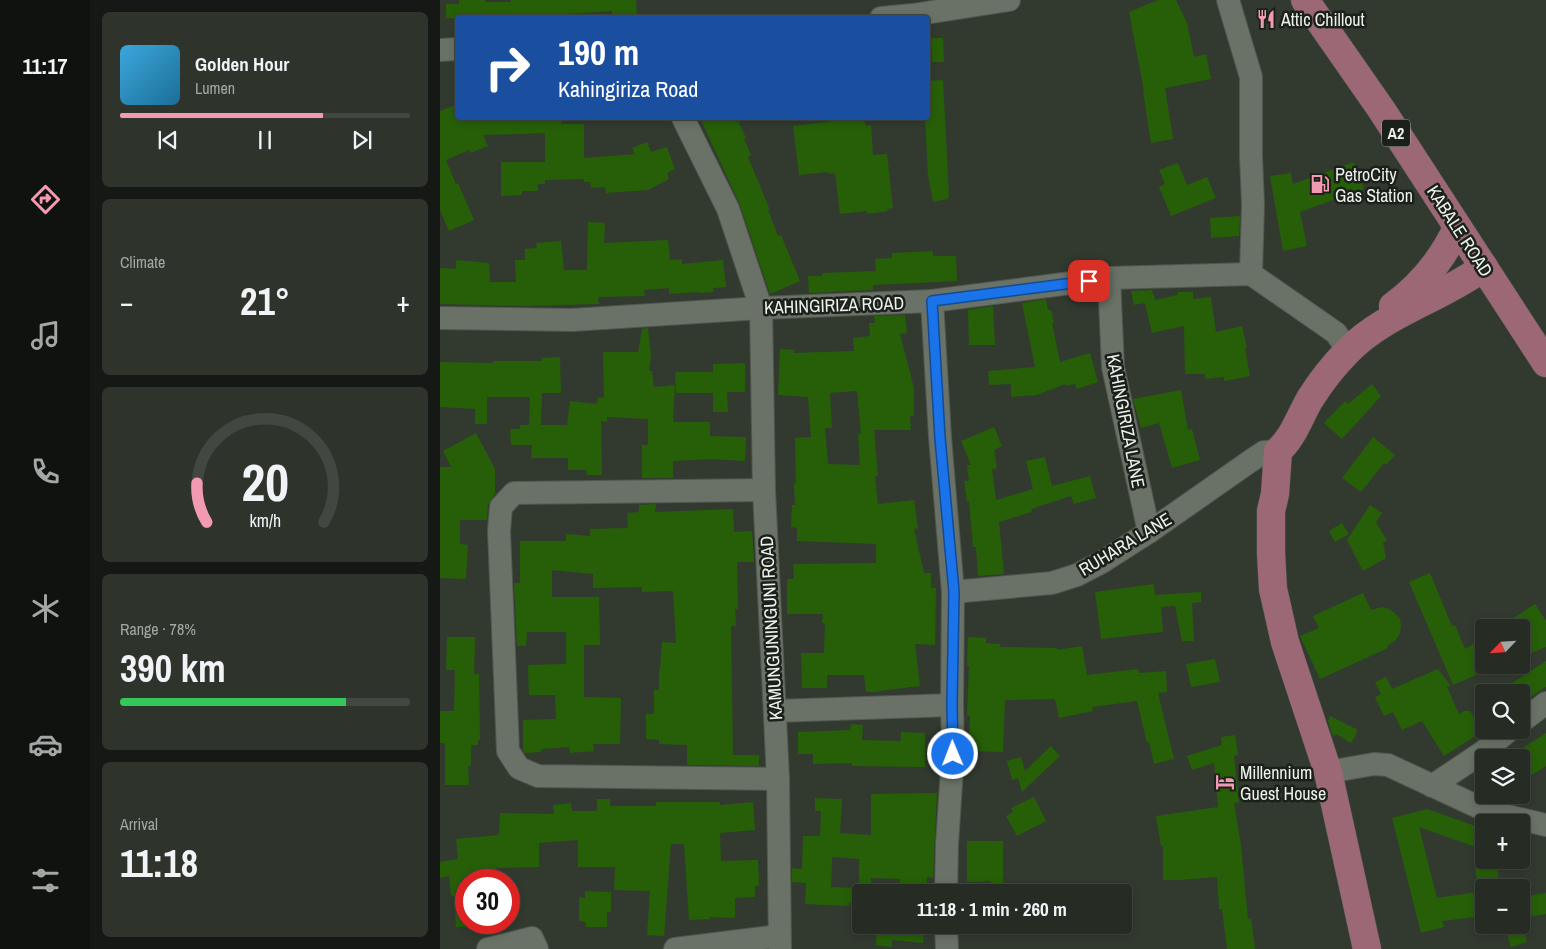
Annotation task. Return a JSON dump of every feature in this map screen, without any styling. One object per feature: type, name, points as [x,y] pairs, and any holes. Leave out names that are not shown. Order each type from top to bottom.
[{"type":"main road","name":"KABALE ROAD","points":[[1305,0],[1381,109],[1546,363]]},
{"type":"main road","points":[[1346,348],[1423,281],[1446,250],[1457,228]]},
{"type":"main road","points":[[1368,949],[1328,772],[1308,714],[1275,637],[1266,603],[1260,566],[1258,528],[1272,447],[1308,384],[1325,361],[1384,324],[1458,284],[1484,267]]},
{"type":"main road","points":[[1430,299],[1449,295],[1474,294],[1494,300],[1510,309]]},
{"type":"street","points":[[913,15],[1009,0]]},
{"type":"street","points":[[1228,0],[1250,76],[1253,205],[1251,274],[1336,333],[1346,348]]},
{"type":"street","points":[[440,50],[455,48]]},
{"type":"street","name":"KAMUNGUNINGUNI ROAD","points":[[684,120],[728,209],[761,308],[764,490],[776,711],[780,942]]},
{"type":"street","name":"KAHINGIRIZA ROAD","points":[[440,318],[572,320],[761,308],[932,301],[1109,278],[1251,274]]},
{"type":"street","name":"KAHINGIRIZA LANE","points":[[1109,278],[1113,367],[1149,532]]},
{"type":"street","points":[[932,301],[940,438],[954,592],[953,754],[946,844],[946,884]]},
{"type":"street","name":"RUHARA LANE","points":[[954,592],[1052,583],[1077,575],[1102,562],[1271,452]]},
{"type":"street","points":[[764,490],[514,493],[501,507],[499,531],[508,751],[519,768],[538,776],[778,779]]},
{"type":"street","points":[[1530,715],[1546,703]]},
{"type":"street","points":[[776,711],[952,704]]},
{"type":"street","points":[[1432,786],[1499,739]]},
{"type":"street","points":[[1328,772],[1374,764],[1388,765],[1487,811],[1546,825]]},
{"type":"street","points":[[947,934],[948,949]]},
{"type":"street","points":[[488,949],[532,938],[537,949]]},
{"type":"street","points":[[675,949],[780,942]]},
{"type":"building","points":[[459,0],[511,2],[511,0],[636,0],[637,15],[612,15],[612,11],[568,15],[455,15],[455,18],[446,18],[446,4],[459,4]]},
{"type":"building","points":[[1158,0],[1176,0],[1187,23],[1194,57],[1206,54],[1211,79],[1165,88],[1173,139],[1151,143],[1144,91],[1129,12]]},
{"type":"building","points":[[931,38],[943,38],[944,62],[932,62]]},
{"type":"building","points":[[943,80],[949,196],[947,199],[933,202],[928,175],[925,120],[930,120],[930,81]]},
{"type":"building","points":[[455,105],[455,120],[561,120],[561,124],[584,124],[584,158],[635,154],[632,148],[647,142],[651,152],[667,147],[675,169],[667,173],[669,179],[648,190],[606,193],[605,187],[591,188],[590,182],[584,182],[584,179],[545,180],[545,184],[538,184],[538,191],[522,191],[522,195],[501,196],[501,162],[545,162],[545,133],[483,135],[488,146],[470,153],[469,150],[446,160],[474,220],[449,231],[440,210],[440,111]]},
{"type":"building","points":[[701,120],[738,120],[751,155],[748,157],[770,210],[768,210],[778,236],[781,235],[800,281],[770,294],[740,205]]},
{"type":"building","points":[[842,120],[864,120],[866,126],[871,125],[873,155],[887,154],[893,208],[887,209],[888,211],[867,214],[867,211],[840,214],[835,173],[799,175],[793,126]]},
{"type":"building","points":[[1354,162],[1364,189],[1300,212],[1307,246],[1283,251],[1270,176],[1291,173],[1293,184]]},
{"type":"building","points":[[1178,163],[1187,185],[1207,177],[1216,198],[1171,216],[1159,187],[1165,184],[1159,170]]},
{"type":"building","points":[[1240,216],[1239,236],[1211,238],[1210,218]]},
{"type":"building","points":[[588,222],[605,223],[604,243],[668,240],[670,260],[682,259],[682,264],[723,260],[726,287],[713,288],[714,292],[700,293],[669,294],[669,288],[644,290],[645,296],[598,297],[599,304],[526,306],[440,304],[440,268],[456,269],[456,260],[489,263],[490,282],[516,282],[515,260],[525,260],[525,249],[537,248],[536,243],[561,241],[564,270],[587,270]]},
{"type":"building","points":[[933,251],[933,256],[956,256],[957,281],[873,285],[873,290],[809,293],[808,276],[822,276],[822,273],[876,271],[875,259],[892,258],[892,253]]},
{"type":"building","points":[[1152,290],[1155,300],[1178,295],[1178,292],[1193,292],[1193,299],[1211,297],[1216,332],[1242,326],[1250,376],[1224,381],[1224,377],[1205,379],[1205,374],[1185,374],[1184,326],[1152,333],[1145,303],[1134,305],[1131,291]]},
{"type":"building","points":[[1046,299],[1048,310],[1051,310],[1054,323],[1052,323],[1060,362],[1090,353],[1098,382],[1076,389],[1075,384],[1066,386],[1065,384],[1037,395],[1011,397],[1011,384],[989,385],[988,371],[1035,367],[1022,303]]},
{"type":"building","points":[[993,306],[995,345],[969,345],[968,310]]},
{"type":"building","points":[[905,315],[907,333],[900,334],[914,388],[914,416],[910,416],[911,430],[874,430],[878,476],[875,476],[878,504],[914,500],[918,528],[914,529],[924,573],[931,573],[931,588],[936,588],[935,645],[915,644],[920,686],[866,692],[864,675],[827,675],[827,688],[802,688],[801,653],[824,653],[825,623],[822,623],[823,614],[787,614],[787,579],[794,579],[793,564],[876,563],[876,544],[797,541],[797,528],[791,527],[792,505],[795,505],[794,484],[796,483],[795,438],[811,437],[808,397],[778,395],[780,349],[794,350],[794,353],[854,351],[853,338],[870,336],[869,323],[875,323],[874,316]],"holes":[[[857,391],[861,434],[858,434],[860,465],[828,464],[825,428],[832,428],[830,393]]]},
{"type":"building","points":[[648,328],[651,357],[649,371],[652,371],[654,387],[675,385],[673,422],[710,422],[710,436],[746,437],[745,461],[711,459],[673,461],[673,478],[642,478],[642,445],[648,445],[648,419],[607,417],[607,422],[601,421],[602,475],[587,475],[586,470],[568,470],[568,458],[531,458],[532,445],[511,445],[510,429],[520,429],[520,425],[529,425],[530,397],[487,397],[487,424],[475,424],[475,409],[440,407],[440,362],[493,363],[493,361],[542,361],[542,358],[560,357],[561,393],[542,393],[541,425],[567,425],[570,401],[597,404],[598,397],[604,398],[603,352],[638,352],[642,329]]},
{"type":"building","points":[[745,363],[745,392],[727,392],[728,412],[713,412],[713,393],[676,393],[675,373],[677,372],[713,372],[713,364]]},
{"type":"building","points":[[1372,384],[1381,396],[1342,439],[1324,423],[1345,401],[1348,404]]},
{"type":"building","points":[[1181,390],[1188,430],[1192,429],[1200,460],[1172,468],[1159,423],[1141,428],[1133,399]]},
{"type":"building","points":[[994,427],[1002,446],[994,450],[997,468],[992,469],[996,500],[1033,489],[1026,461],[1045,457],[1052,486],[1090,476],[1096,498],[1074,504],[1071,496],[1031,509],[1032,512],[999,522],[1004,574],[978,576],[976,547],[973,547],[969,501],[967,502],[964,481],[969,481],[967,465],[971,465],[961,441]]},
{"type":"building","points":[[476,433],[495,469],[495,494],[488,505],[487,520],[460,520],[460,544],[468,545],[466,579],[440,578],[440,467],[451,467],[443,451]]},
{"type":"building","points":[[1373,437],[1395,455],[1386,465],[1384,463],[1361,492],[1342,478]]},
{"type":"building","points":[[656,504],[655,512],[733,509],[734,532],[752,531],[754,562],[737,562],[738,609],[735,609],[736,626],[731,626],[733,755],[759,755],[759,766],[687,765],[687,745],[659,744],[659,740],[646,739],[646,714],[654,714],[654,690],[659,690],[662,642],[676,643],[673,591],[642,592],[642,587],[593,588],[593,574],[552,570],[552,597],[599,597],[600,645],[584,645],[584,697],[621,698],[620,744],[593,744],[594,751],[570,753],[569,747],[541,749],[541,752],[525,753],[523,750],[523,720],[556,719],[555,695],[529,695],[528,665],[566,664],[566,632],[527,632],[526,646],[517,646],[514,583],[520,583],[520,541],[566,541],[566,534],[590,536],[590,529],[628,528],[627,513],[639,512],[639,505]]},
{"type":"building","points":[[1370,505],[1382,513],[1376,522],[1387,541],[1383,542],[1386,558],[1363,571],[1347,540]]},
{"type":"building","points":[[1342,523],[1349,534],[1335,542],[1329,531]]},
{"type":"building","points":[[1430,573],[1452,626],[1455,625],[1465,649],[1475,643],[1474,669],[1476,675],[1453,685],[1409,582]]},
{"type":"building","points":[[1154,584],[1155,595],[1201,592],[1201,602],[1192,603],[1194,641],[1182,641],[1175,606],[1161,607],[1163,632],[1101,639],[1095,592]]},
{"type":"building","points":[[1363,593],[1371,610],[1382,607],[1395,613],[1400,619],[1400,633],[1396,640],[1387,646],[1388,648],[1320,679],[1300,636],[1319,628],[1313,616]]},
{"type":"building","points":[[1535,604],[1546,621],[1546,647],[1530,653],[1530,619],[1512,619]]},
{"type":"building","points":[[447,637],[475,637],[474,674],[479,674],[480,740],[478,740],[478,745],[471,745],[471,766],[468,766],[469,785],[445,785],[445,743],[440,743],[440,711],[454,711],[455,670],[446,670]]},
{"type":"building","points":[[968,637],[986,638],[986,643],[1000,644],[1000,647],[1057,648],[1057,650],[1082,646],[1087,675],[1138,669],[1139,673],[1166,671],[1167,692],[1158,693],[1174,759],[1154,764],[1137,701],[1092,707],[1093,711],[1059,718],[1055,699],[1005,700],[1003,752],[968,751],[970,716],[967,716]]},
{"type":"building","points":[[1215,659],[1220,682],[1191,687],[1186,664]]},
{"type":"building","points":[[1546,661],[1546,687],[1530,697],[1530,684],[1510,684],[1526,674],[1530,674],[1530,671]]},
{"type":"building","points":[[1438,669],[1451,686],[1447,687],[1459,714],[1464,711],[1470,711],[1475,719],[1475,736],[1444,756],[1422,721],[1402,730],[1393,712],[1384,716],[1375,697],[1381,694],[1375,682],[1386,677],[1392,689]]},
{"type":"building","points":[[1330,716],[1358,730],[1351,743],[1336,734],[1335,736],[1332,734],[1328,721]]},
{"type":"building","points":[[851,724],[863,725],[862,740],[901,741],[901,732],[925,733],[925,767],[852,766],[852,763],[813,764],[813,754],[798,754],[798,732],[850,730]]},
{"type":"building","points":[[1546,733],[1546,766],[1530,776],[1530,749],[1521,749]]},
{"type":"building","points":[[1235,735],[1238,755],[1234,756],[1239,802],[1234,803],[1241,845],[1248,919],[1251,918],[1255,949],[1227,949],[1222,909],[1219,909],[1217,877],[1163,880],[1163,846],[1161,846],[1156,816],[1218,807],[1214,763],[1192,770],[1187,756],[1222,745],[1221,737]]},
{"type":"building","points":[[1051,746],[1060,756],[1022,792],[1018,778],[1012,780],[1007,761],[1021,757],[1025,771]]},
{"type":"building","points":[[937,793],[933,878],[927,877],[927,884],[900,884],[900,879],[871,878],[871,884],[859,884],[859,859],[832,857],[831,887],[852,888],[852,903],[849,903],[849,906],[805,904],[806,883],[792,882],[792,868],[802,869],[803,836],[820,836],[821,811],[815,811],[815,798],[842,799],[840,833],[871,835],[871,794]]},
{"type":"building","points":[[1034,797],[1046,821],[1017,836],[1006,816],[1013,812],[1011,808]]},
{"type":"building","points":[[597,799],[610,799],[610,806],[656,806],[656,802],[720,802],[720,805],[753,802],[755,830],[720,833],[721,861],[758,860],[759,886],[755,886],[755,897],[735,898],[735,918],[710,917],[710,919],[689,920],[684,844],[671,844],[664,936],[647,935],[650,891],[614,890],[615,867],[578,867],[578,840],[539,843],[539,867],[455,869],[455,912],[454,896],[451,896],[449,876],[440,878],[440,862],[458,859],[456,839],[499,835],[500,813],[554,814],[553,805],[571,803],[572,811],[597,811]]},
{"type":"building","points":[[1427,809],[1475,826],[1475,847],[1419,827],[1437,898],[1475,892],[1475,917],[1442,921],[1444,927],[1421,933],[1392,818]]},
{"type":"building","points":[[967,841],[1003,841],[1003,884],[991,884],[991,881],[967,882]]},
{"type":"building","points":[[1475,869],[1498,869],[1499,879],[1477,879]]},
{"type":"building","points":[[585,891],[611,892],[611,912],[607,912],[607,927],[586,927],[586,922],[579,921],[579,897],[585,898]]},
{"type":"building","points":[[1546,893],[1546,914],[1530,917],[1530,896]]},
{"type":"building","points":[[877,934],[924,934],[923,943],[892,940],[892,947],[876,945]]},
{"type":"building","points":[[1507,934],[1525,934],[1527,942],[1511,947]]},
{"type":"place","name":"Attic Chillout","points":[[1266,19]]},
{"type":"place","name":"PetroCity Gas Station","points":[[1320,184]]},
{"type":"place","name":"Millennium Guest House","points":[[1225,782]]},
{"type":"route","points":[[953,754],[954,592],[940,438],[932,301],[1089,281]]}]
